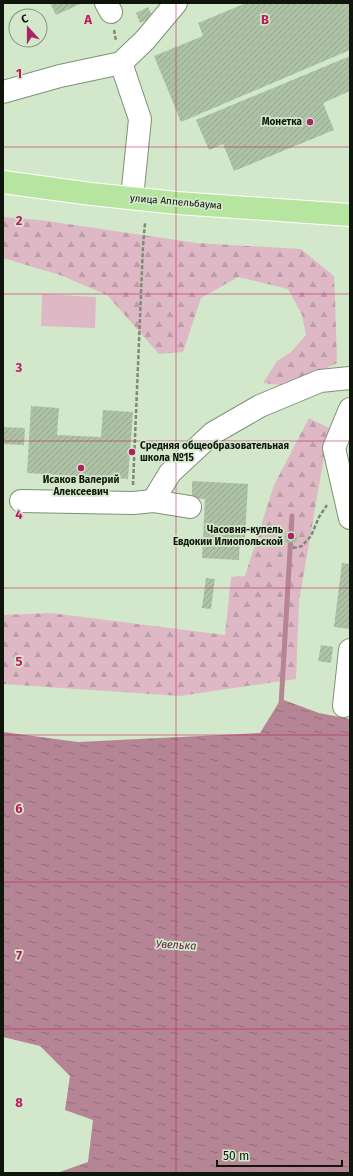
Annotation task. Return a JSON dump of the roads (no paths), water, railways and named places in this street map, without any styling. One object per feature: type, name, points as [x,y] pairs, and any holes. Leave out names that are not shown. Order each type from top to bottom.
[{"type":"main road","name":"улица Аппельбаума","points":[[3,182],[91,194],[177,203],[350,215]]},
{"type":"lane","points":[[3,92],[60,76],[121,63],[146,40],[176,3]]},
{"type":"lane","points":[[121,63],[140,118],[132,198]]},
{"type":"lane","points":[[143,502],[170,473],[213,434],[260,406],[320,381],[350,378]]},
{"type":"lane","points":[[350,409],[334,448],[350,518]]},
{"type":"lane","points":[[21,501],[143,502],[190,507]]},
{"type":"lane","points":[[344,706],[350,650]]},
{"type":"water","name":"Увелька","points":[[281,699],[319,713],[350,719],[350,1173],[57,1173],[88,1162],[93,1120],[65,1110],[70,1076],[40,1046],[3,1037],[3,732],[78,742],[260,733]]},
{"type":"waterway","points":[[281,705],[292,516]]},
{"type":"place","name":"Монетка","points":[[310,122]]},
{"type":"place","name":"Средняя общеобразовательная школа №15","points":[[132,452]]},
{"type":"place","name":"Исаков Валерий Алексеевич","points":[[81,468]]},
{"type":"place","name":"Часовня-купель Евдокии Илиопольской","points":[[291,536]]}]
